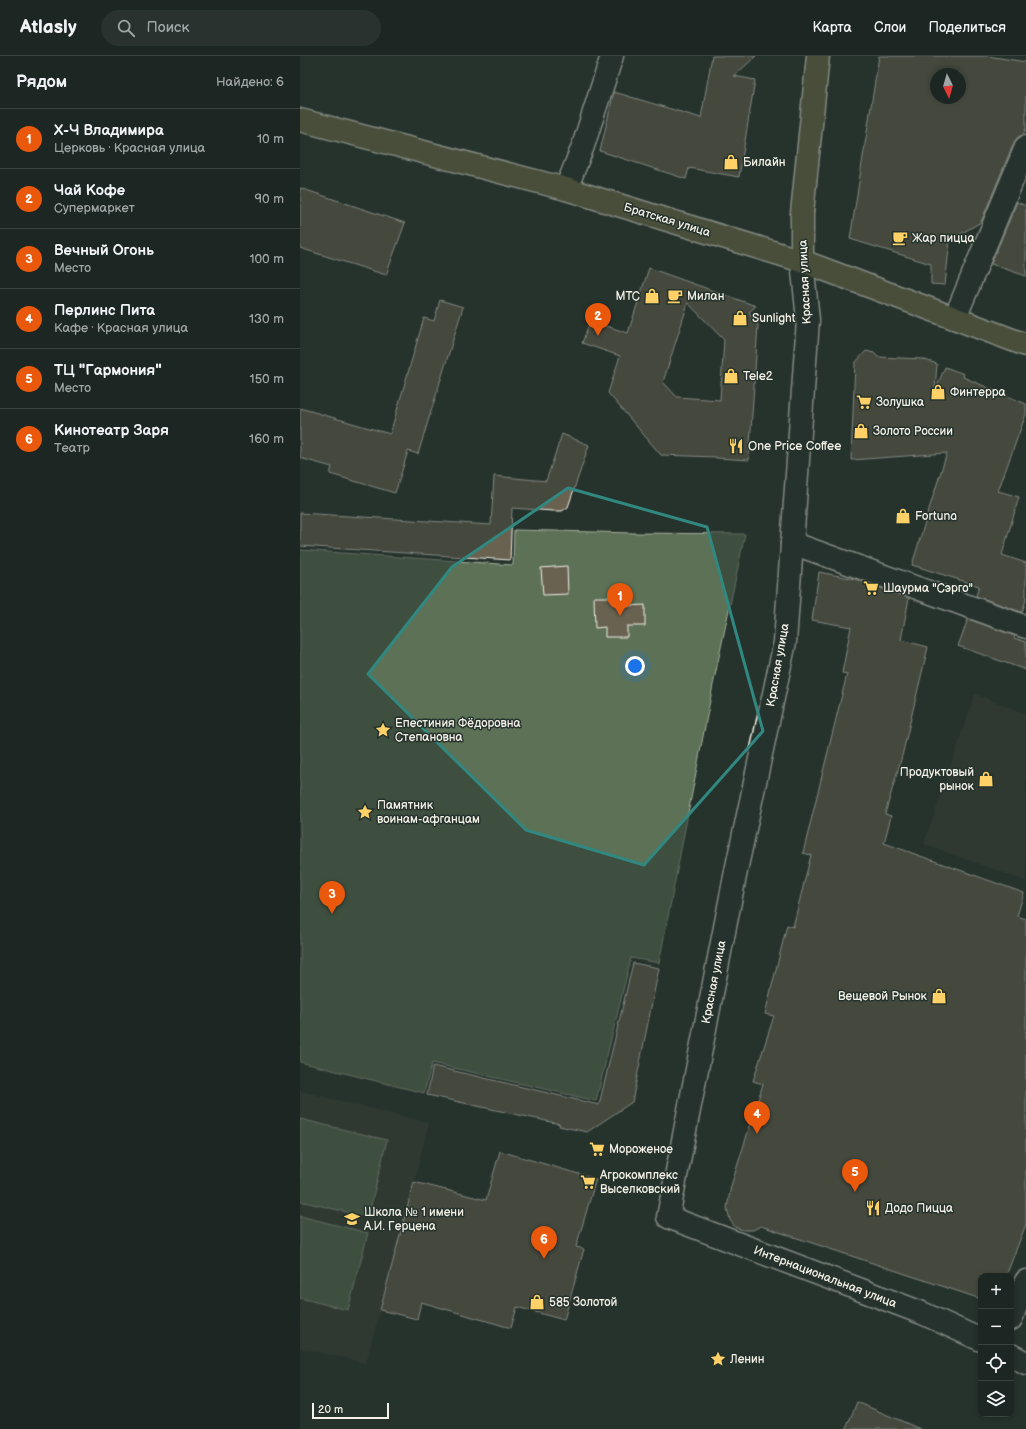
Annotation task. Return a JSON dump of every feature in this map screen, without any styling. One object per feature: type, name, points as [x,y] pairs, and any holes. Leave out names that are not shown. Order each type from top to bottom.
[{"type":"main road","name":"Красная улица","points":[[802,261],[802,213],[818,56]]},
{"type":"main road","name":"Братская улица","points":[[300,120],[566,189],[802,261],[1026,345]]},
{"type":"street","points":[[566,189],[583,146],[612,56]]},
{"type":"street","points":[[955,318],[1026,148]]},
{"type":"street","name":"Красная улица","points":[[668,1217],[736,871],[785,642],[808,320],[802,261]]},
{"type":"street","points":[[792,543],[1026,627]]},
{"type":"street","name":"Интернациональная улица","points":[[668,1217],[922,1313],[978,1339]]},
{"type":"street","points":[[1014,1311],[1026,1281]]},
{"type":"street","points":[[1014,1357],[1026,1363]]},
{"type":"highlighted area","points":[[568,488],[707,527],[763,731],[644,865],[526,830],[368,674],[452,567]]},
{"type":"shaded area","name":"Продуктовый рынок","points":[[975,694],[1026,714],[1026,881],[924,844]]},
{"type":"shaded area","name":"Школа № 1 имени А.И. Герцена","points":[[300,1091],[429,1123],[366,1363],[300,1348]]},
{"type":"green space","points":[[514,530],[745,534],[713,685],[659,963],[631,958],[596,1101],[432,1063],[424,1093],[300,1062],[300,550],[513,565]]},
{"type":"green space","points":[[300,1119],[387,1140],[368,1217],[300,1201]]},
{"type":"green space","points":[[300,1216],[368,1233],[348,1310],[300,1298]]},
{"type":"building","points":[[712,56],[756,56],[734,76],[755,80],[739,177],[689,168],[686,179],[600,151],[614,92],[701,118]]},
{"type":"building","points":[[879,56],[987,56],[1026,62],[1026,128],[1023,135],[1018,137],[1014,142],[981,222],[950,240],[945,285],[931,284],[931,264],[850,239]]},
{"type":"building","points":[[300,188],[405,223],[386,275],[300,248]]},
{"type":"building","points":[[1017,202],[1026,206],[1026,276],[991,264]]},
{"type":"building","points":[[649,268],[756,306],[749,312],[758,325],[749,460],[661,455],[608,393],[620,356],[582,343],[590,321],[628,333]],"holes":[[[688,303],[724,340],[720,400],[677,397],[663,382]]]},
{"type":"building","points":[[440,300],[463,307],[418,454],[408,451],[395,493],[330,474],[332,467],[300,458],[300,408],[390,434],[424,318],[434,321]]},
{"type":"building","points":[[866,351],[874,353],[878,357],[922,359],[937,364],[935,389],[945,367],[964,374],[963,377],[1026,404],[1026,414],[998,491],[1019,497],[1002,555],[1026,563],[1026,600],[1022,612],[976,596],[979,586],[912,565],[947,453],[851,460],[855,363]]},
{"type":"building","points":[[562,434],[589,445],[568,507],[562,511],[512,508],[510,560],[300,546],[300,513],[491,525],[494,476],[546,481]]},
{"type":"building","points":[[567,566],[568,594],[543,595],[541,568]]},
{"type":"building","points":[[819,572],[855,579],[909,598],[901,640],[928,647],[902,756],[885,814],[891,816],[884,843],[1024,893],[1017,916],[1026,919],[1026,1224],[1007,1273],[978,1273],[978,1298],[761,1226],[753,1230],[743,1230],[735,1227],[730,1220],[727,1208],[731,1186],[763,1084],[753,1081],[774,1016],[765,1014],[787,925],[793,927],[811,855],[803,853],[847,674],[842,673],[851,627],[812,620]]},
{"type":"building","points":[[594,597],[627,597],[627,606],[645,605],[645,626],[627,626],[627,637],[605,637],[605,627],[595,628]]},
{"type":"building","points":[[968,619],[1015,636],[1014,638],[1026,642],[1026,670],[958,646]]},
{"type":"building","points":[[633,963],[659,968],[632,1102],[587,1132],[559,1126],[560,1124],[427,1095],[433,1066],[599,1105]]},
{"type":"building","points":[[500,1151],[596,1179],[576,1247],[584,1249],[564,1320],[517,1307],[511,1328],[421,1302],[417,1319],[380,1310],[414,1182],[486,1200]]},
{"type":"building","points":[[857,1402],[920,1429],[846,1429]]},
{"type":"place","name":"Билайн","points":[[731,162]]},
{"type":"place","name":"Жар пицца","points":[[900,238]]},
{"type":"place","name":"МТС","points":[[652,296]]},
{"type":"place","name":"Милан","points":[[675,296]]},
{"type":"place","name":"Sunlight","points":[[740,318]]},
{"type":"place","name":"Чай Кофе","points":[[598,336]]},
{"type":"place","name":"Tele2","points":[[731,376]]},
{"type":"place","name":"Финтерра","points":[[938,392]]},
{"type":"place","name":"Золушка","points":[[864,402]]},
{"type":"place","name":"Золото России","points":[[861,431]]},
{"type":"place","name":"One Price Coffee","points":[[736,446]]},
{"type":"place","name":"Fortuna","points":[[903,516]]},
{"type":"place","name":"Шаурма \"Сэрго\"","points":[[871,588]]},
{"type":"place","name":"Х-Ч Владимира","points":[[620,616]]},
{"type":"place","name":"Епестиния Фёдоровна Степановна","points":[[383,730]]},
{"type":"place","name":"Продуктовый рынок","points":[[986,779]]},
{"type":"place","name":"Памятник воинам-афганцам","points":[[365,812]]},
{"type":"place","name":"Вечный Огонь","points":[[332,914]]},
{"type":"place","name":"Вещевой Рынок","points":[[939,996]]},
{"type":"place","name":"Перлинс Пита","points":[[757,1134]]},
{"type":"place","name":"Мороженое","points":[[597,1149]]},
{"type":"place","name":"Агрокомплекс Выселковский","points":[[588,1182]]},
{"type":"place","name":"ТЦ \"Гармония\"","points":[[855,1192]]},
{"type":"place","name":"Додо Пицца","points":[[873,1208]]},
{"type":"place","name":"Школа № 1 имени А.И. Герцена","points":[[352,1219]]},
{"type":"place","name":"Кинотеатр Заря","points":[[544,1259]]},
{"type":"place","name":"585 Золотой","points":[[537,1302]]},
{"type":"place","name":"Ленин","points":[[718,1359]]}]
